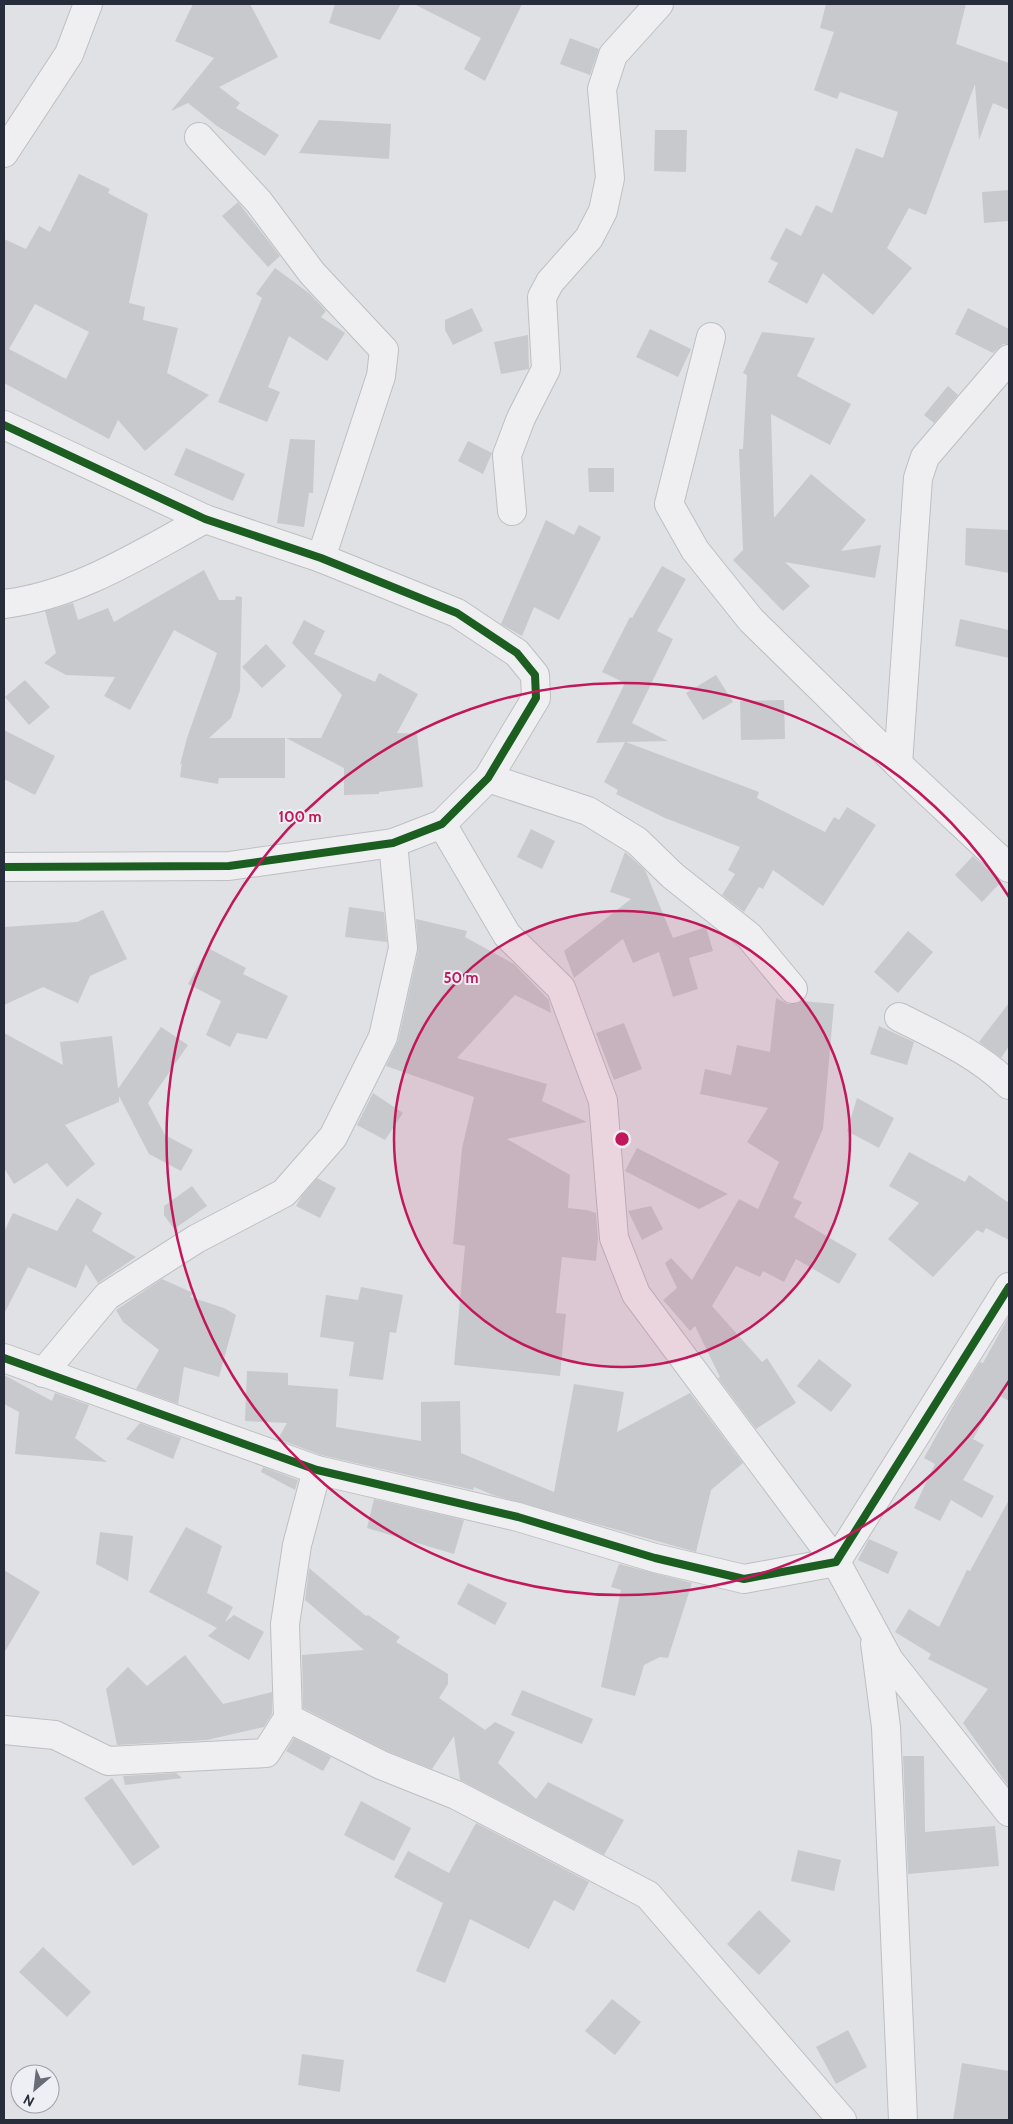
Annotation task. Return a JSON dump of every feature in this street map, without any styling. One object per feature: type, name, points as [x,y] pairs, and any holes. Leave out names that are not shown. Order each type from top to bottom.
[{"type":"street","points":[[4,152],[69,54],[88,4]]},
{"type":"street","points":[[512,511],[507,455],[521,418],[546,369],[542,297],[550,282],[589,238],[603,210],[610,178],[602,88],[613,55],[659,4]]},
{"type":"street","points":[[199,137],[259,202],[312,273],[384,350],[381,376],[321,558]]},
{"type":"street","points":[[711,337],[669,504],[695,550],[751,620],[898,764],[1009,868]]},
{"type":"street","points":[[898,764],[918,478],[925,457],[1009,359]]},
{"type":"street","points":[[4,425],[205,519],[321,558],[457,613],[517,653],[535,675],[536,698],[488,778],[442,824],[392,843],[229,866],[4,868]]},
{"type":"street","points":[[4,604],[25,602],[89,582],[205,519]]},
{"type":"street","points":[[488,778],[588,811],[637,841],[674,876],[749,936],[793,989]]},
{"type":"street","points":[[442,824],[507,935],[561,988],[603,1101],[614,1238],[636,1294],[836,1562],[889,1660],[1009,1812]]},
{"type":"street","points":[[42,1373],[107,1296],[196,1239],[284,1194],[333,1137],[383,1037],[403,948],[392,843]]},
{"type":"street","points":[[899,1017],[944,1040],[999,1075],[1009,1085]]},
{"type":"street","points":[[4,1358],[317,1470],[518,1516],[654,1558],[744,1579],[836,1562],[1009,1287]]},
{"type":"street","points":[[4,1730],[54,1735],[108,1761],[266,1753],[288,1718],[285,1624],[297,1545],[317,1470]]},
{"type":"street","points":[[873,1628],[886,1726],[903,2120]]},
{"type":"street","points":[[288,1718],[381,1765],[456,1795],[648,1895],[842,2120]]},
{"type":"building","points":[[193,4],[250,4],[278,57],[219,87],[240,103],[236,108],[279,135],[265,156],[217,126],[188,103],[171,111],[214,58],[175,41]]},
{"type":"building","points":[[335,4],[401,4],[380,40],[329,23]]},
{"type":"building","points":[[414,4],[522,4],[485,81],[464,69],[481,38]]},
{"type":"building","points":[[826,4],[966,4],[956,44],[1009,63],[1009,110],[993,103],[979,140],[975,84],[926,215],[909,208],[887,248],[912,268],[873,315],[823,273],[807,304],[768,282],[778,263],[770,259],[786,228],[801,236],[816,205],[832,213],[856,148],[883,158],[898,112],[840,92],[837,99],[814,90],[834,32],[820,28]]},
{"type":"building","points":[[570,38],[599,49],[590,75],[560,64]]},
{"type":"building","points":[[319,120],[391,124],[389,159],[299,153]]},
{"type":"building","points":[[655,130],[687,130],[686,172],[654,171]]},
{"type":"building","points":[[79,174],[110,189],[108,193],[148,214],[129,303],[145,307],[143,320],[178,328],[167,373],[209,395],[145,451],[118,420],[109,439],[4,383],[4,239],[26,249],[39,226],[50,232]],"holes":[[[35,304],[89,332],[66,379],[9,349]]]},
{"type":"building","points":[[1009,190],[1009,221],[984,223],[982,192]]},
{"type":"building","points":[[238,202],[280,256],[268,267],[222,216]]},
{"type":"building","points":[[275,268],[309,293],[326,311],[321,317],[345,333],[327,361],[289,336],[268,387],[280,392],[267,422],[218,402],[262,298],[256,294]]},
{"type":"building","points":[[472,308],[483,331],[453,345],[445,330],[445,320]]},
{"type":"building","points":[[968,308],[1009,329],[1009,344],[1003,344],[993,353],[955,334]]},
{"type":"building","points":[[650,329],[691,349],[678,377],[636,357]]},
{"type":"building","points":[[762,332],[815,338],[797,376],[851,404],[830,445],[771,414],[774,518],[811,474],[866,520],[841,551],[881,545],[875,578],[785,562],[810,586],[783,611],[733,560],[743,550],[739,449],[743,449],[747,375],[743,373]]},
{"type":"building","points":[[528,335],[529,369],[501,374],[494,342]]},
{"type":"building","points":[[948,386],[958,395],[934,423],[924,415]]},
{"type":"building","points":[[290,439],[315,440],[313,493],[309,493],[304,527],[277,523]]},
{"type":"building","points":[[468,441],[492,453],[483,474],[458,461]]},
{"type":"building","points":[[186,448],[245,474],[233,501],[174,475]]},
{"type":"building","points":[[588,468],[614,468],[614,492],[589,492]]},
{"type":"building","points":[[546,520],[574,535],[579,525],[601,537],[559,620],[534,607],[522,636],[501,624]]},
{"type":"building","points":[[966,528],[1009,530],[1009,573],[965,565]]},
{"type":"building","points":[[662,566],[686,579],[657,631],[673,639],[632,723],[668,741],[626,742],[759,792],[757,798],[825,832],[834,817],[839,820],[847,807],[876,825],[823,906],[773,870],[763,889],[759,887],[744,912],[722,895],[735,874],[728,870],[740,847],[665,818],[616,794],[618,790],[604,782],[625,742],[596,743],[625,683],[602,672],[630,617],[632,618]]},
{"type":"building","points":[[204,570],[219,600],[235,600],[236,596],[242,597],[240,690],[231,718],[209,738],[285,738],[285,778],[219,778],[218,784],[180,777],[182,763],[180,765],[187,738],[217,653],[174,630],[130,710],[104,696],[115,677],[66,675],[44,663],[56,653],[45,611],[73,603],[78,620],[108,608],[114,622]]},
{"type":"building","points":[[960,619],[1009,630],[1009,658],[955,646]]},
{"type":"building","points":[[304,620],[325,631],[314,654],[375,682],[379,673],[418,694],[397,733],[417,734],[423,787],[379,792],[379,794],[344,795],[344,768],[286,738],[321,738],[342,695],[292,643]]},
{"type":"building","points":[[266,644],[286,666],[262,688],[242,667]]},
{"type":"building","points":[[716,675],[733,702],[703,720],[686,693]]},
{"type":"building","points":[[25,680],[50,707],[29,725],[5,697]]},
{"type":"building","points":[[784,700],[785,739],[741,740],[740,701]]},
{"type":"building","points":[[4,730],[55,756],[35,795],[4,779]]},
{"type":"building","points":[[531,829],[555,841],[542,869],[517,857]]},
{"type":"building","points":[[625,852],[645,870],[673,938],[706,927],[713,951],[689,958],[698,989],[673,997],[659,952],[633,963],[623,939],[574,978],[564,951],[631,899],[610,892]]},
{"type":"building","points":[[973,856],[1001,882],[982,902],[955,875]]},
{"type":"building","points":[[349,907],[384,912],[387,942],[345,937]]},
{"type":"building","points":[[103,910],[127,959],[90,976],[78,1003],[43,987],[4,1005],[4,927],[77,922]]},
{"type":"building","points":[[416,919],[467,931],[465,937],[514,964],[549,1000],[551,1013],[515,995],[457,1058],[547,1084],[542,1101],[587,1122],[507,1139],[570,1175],[568,1208],[596,1213],[598,1239],[596,1261],[562,1257],[556,1313],[566,1314],[560,1376],[454,1365],[465,1246],[453,1244],[462,1148],[474,1097],[386,1066],[398,1041],[418,951]]},
{"type":"building","points":[[908,931],[933,952],[898,993],[874,972]]},
{"type":"building","points":[[208,948],[246,968],[243,974],[288,996],[267,1039],[237,1033],[230,1047],[206,1035],[221,1001],[188,984]]},
{"type":"building","points":[[776,998],[788,1004],[796,1004],[803,1001],[834,1004],[823,1129],[793,1198],[802,1202],[794,1217],[857,1254],[839,1284],[796,1259],[784,1282],[763,1271],[760,1277],[736,1266],[712,1306],[762,1362],[767,1358],[796,1403],[756,1429],[718,1378],[720,1377],[695,1326],[690,1331],[663,1300],[677,1288],[665,1263],[671,1258],[692,1280],[739,1199],[758,1209],[779,1162],[747,1142],[768,1108],[700,1094],[705,1069],[731,1075],[737,1045],[770,1052]]},
{"type":"building","points":[[1009,1003],[1009,1046],[1001,1058],[979,1042]]},
{"type":"building","points":[[624,1023],[642,1069],[614,1080],[596,1033]]},
{"type":"building","points":[[879,1026],[914,1042],[907,1065],[870,1054]]},
{"type":"building","points":[[161,1027],[188,1045],[148,1103],[165,1135],[193,1150],[181,1171],[149,1154],[119,1096],[119,1102],[65,1125],[95,1164],[67,1187],[47,1163],[14,1184],[4,1168],[4,1033],[63,1065],[60,1042],[112,1036],[118,1089]]},
{"type":"building","points":[[373,1093],[403,1113],[385,1140],[357,1125]]},
{"type":"building","points":[[857,1098],[894,1118],[879,1148],[847,1131]]},
{"type":"building","points":[[637,1148],[728,1194],[699,1209],[625,1171]]},
{"type":"building","points":[[909,1152],[965,1182],[969,1175],[1009,1203],[1009,1240],[986,1228],[983,1233],[977,1230],[933,1277],[888,1239],[919,1203],[889,1186]]},
{"type":"building","points":[[317,1178],[336,1188],[320,1218],[296,1206]]},
{"type":"building","points":[[192,1186],[207,1206],[174,1229],[164,1215],[164,1206]]},
{"type":"building","points":[[77,1198],[102,1213],[92,1231],[136,1257],[98,1283],[86,1264],[76,1288],[28,1267],[4,1314],[4,1232],[13,1213],[57,1231]]},
{"type":"building","points":[[651,1206],[663,1229],[642,1240],[628,1211]]},
{"type":"building","points":[[162,1279],[193,1293],[190,1297],[224,1308],[236,1315],[219,1377],[184,1367],[178,1404],[136,1389],[159,1350],[123,1322],[116,1310]]},
{"type":"building","points":[[361,1287],[403,1295],[396,1333],[390,1332],[383,1380],[349,1376],[354,1342],[320,1337],[326,1295],[358,1300]]},
{"type":"building","points":[[1009,1316],[1009,1401],[998,1395],[973,1439],[984,1445],[963,1480],[994,1496],[982,1518],[951,1500],[940,1521],[914,1508],[935,1464],[924,1458],[955,1402],[980,1362],[983,1363]]},
{"type":"building","points":[[819,1359],[852,1385],[831,1412],[797,1386]]},
{"type":"building","points":[[247,1371],[288,1373],[288,1385],[338,1389],[336,1427],[421,1441],[421,1402],[460,1401],[461,1453],[554,1492],[574,1384],[624,1392],[617,1432],[690,1393],[743,1463],[711,1490],[696,1552],[493,1495],[474,1487],[473,1490],[321,1455],[278,1439],[287,1423],[245,1421]]},
{"type":"building","points":[[4,1375],[52,1401],[55,1393],[89,1405],[75,1438],[107,1462],[15,1454],[19,1412],[4,1404]]},
{"type":"building","points":[[140,1423],[181,1438],[173,1459],[126,1439]]},
{"type":"building","points":[[263,1467],[298,1480],[295,1490],[261,1472]]},
{"type":"building","points":[[374,1499],[464,1520],[454,1554],[367,1528]]},
{"type":"building","points":[[1009,1500],[1009,1787],[963,1723],[988,1689],[928,1659],[931,1654],[895,1632],[909,1609],[939,1627],[967,1570],[970,1571]]},
{"type":"building","points":[[186,1527],[222,1546],[207,1593],[233,1607],[225,1622],[234,1615],[264,1632],[249,1660],[208,1636],[217,1628],[149,1592]]},
{"type":"building","points":[[100,1532],[133,1536],[128,1581],[96,1564]]},
{"type":"building","points":[[869,1539],[898,1552],[888,1574],[858,1560]]},
{"type":"building","points":[[619,1564],[692,1583],[668,1658],[660,1657],[644,1665],[635,1696],[601,1687],[621,1590],[611,1587]]},
{"type":"building","points":[[309,1568],[366,1616],[368,1615],[400,1637],[396,1642],[448,1674],[448,1684],[439,1698],[485,1730],[495,1722],[515,1732],[498,1763],[536,1799],[548,1782],[624,1820],[604,1855],[460,1780],[454,1736],[432,1769],[387,1751],[303,1708],[302,1655],[364,1650],[305,1600]]},
{"type":"building","points":[[4,1570],[40,1592],[4,1653]]},
{"type":"building","points":[[468,1583],[507,1603],[495,1625],[457,1604]]},
{"type":"building","points":[[185,1655],[223,1704],[272,1692],[272,1714],[264,1727],[207,1740],[117,1745],[106,1689],[128,1667],[147,1686]]},
{"type":"building","points":[[522,1690],[593,1719],[582,1744],[511,1715]]},
{"type":"building","points":[[294,1738],[331,1757],[323,1771],[286,1751]]},
{"type":"building","points":[[903,1756],[924,1756],[925,1832],[995,1826],[999,1866],[908,1874]]},
{"type":"building","points":[[176,1773],[182,1778],[125,1785],[123,1776]]},
{"type":"building","points":[[112,1778],[160,1847],[133,1866],[84,1798]]},
{"type":"building","points":[[361,1801],[411,1828],[394,1861],[344,1835]]},
{"type":"building","points":[[476,1823],[589,1882],[574,1911],[554,1900],[529,1949],[470,1919],[445,1983],[416,1971],[443,1903],[394,1877],[408,1851],[449,1873]]},
{"type":"building","points":[[798,1850],[841,1860],[834,1891],[791,1881]]},
{"type":"building","points":[[759,1910],[791,1941],[759,1975],[727,1944]]},
{"type":"building","points":[[43,1947],[91,1992],[67,2017],[19,1972]]},
{"type":"building","points":[[612,1999],[641,2022],[615,2055],[585,2031]]},
{"type":"building","points":[[848,2030],[867,2067],[836,2084],[816,2047]]},
{"type":"building","points":[[302,2054],[344,2060],[340,2092],[298,2085]]},
{"type":"building","points":[[962,2063],[1009,2071],[1009,2120],[953,2120]]},
{"type":"cycle path","points":[[4,425],[205,519],[321,558],[457,613],[517,653],[535,675],[536,698],[488,778],[442,824],[393,843],[229,866],[4,867]]},
{"type":"cycle path","points":[[4,1358],[317,1470],[518,1517],[655,1558],[744,1579],[836,1562],[1009,1287]]}]
